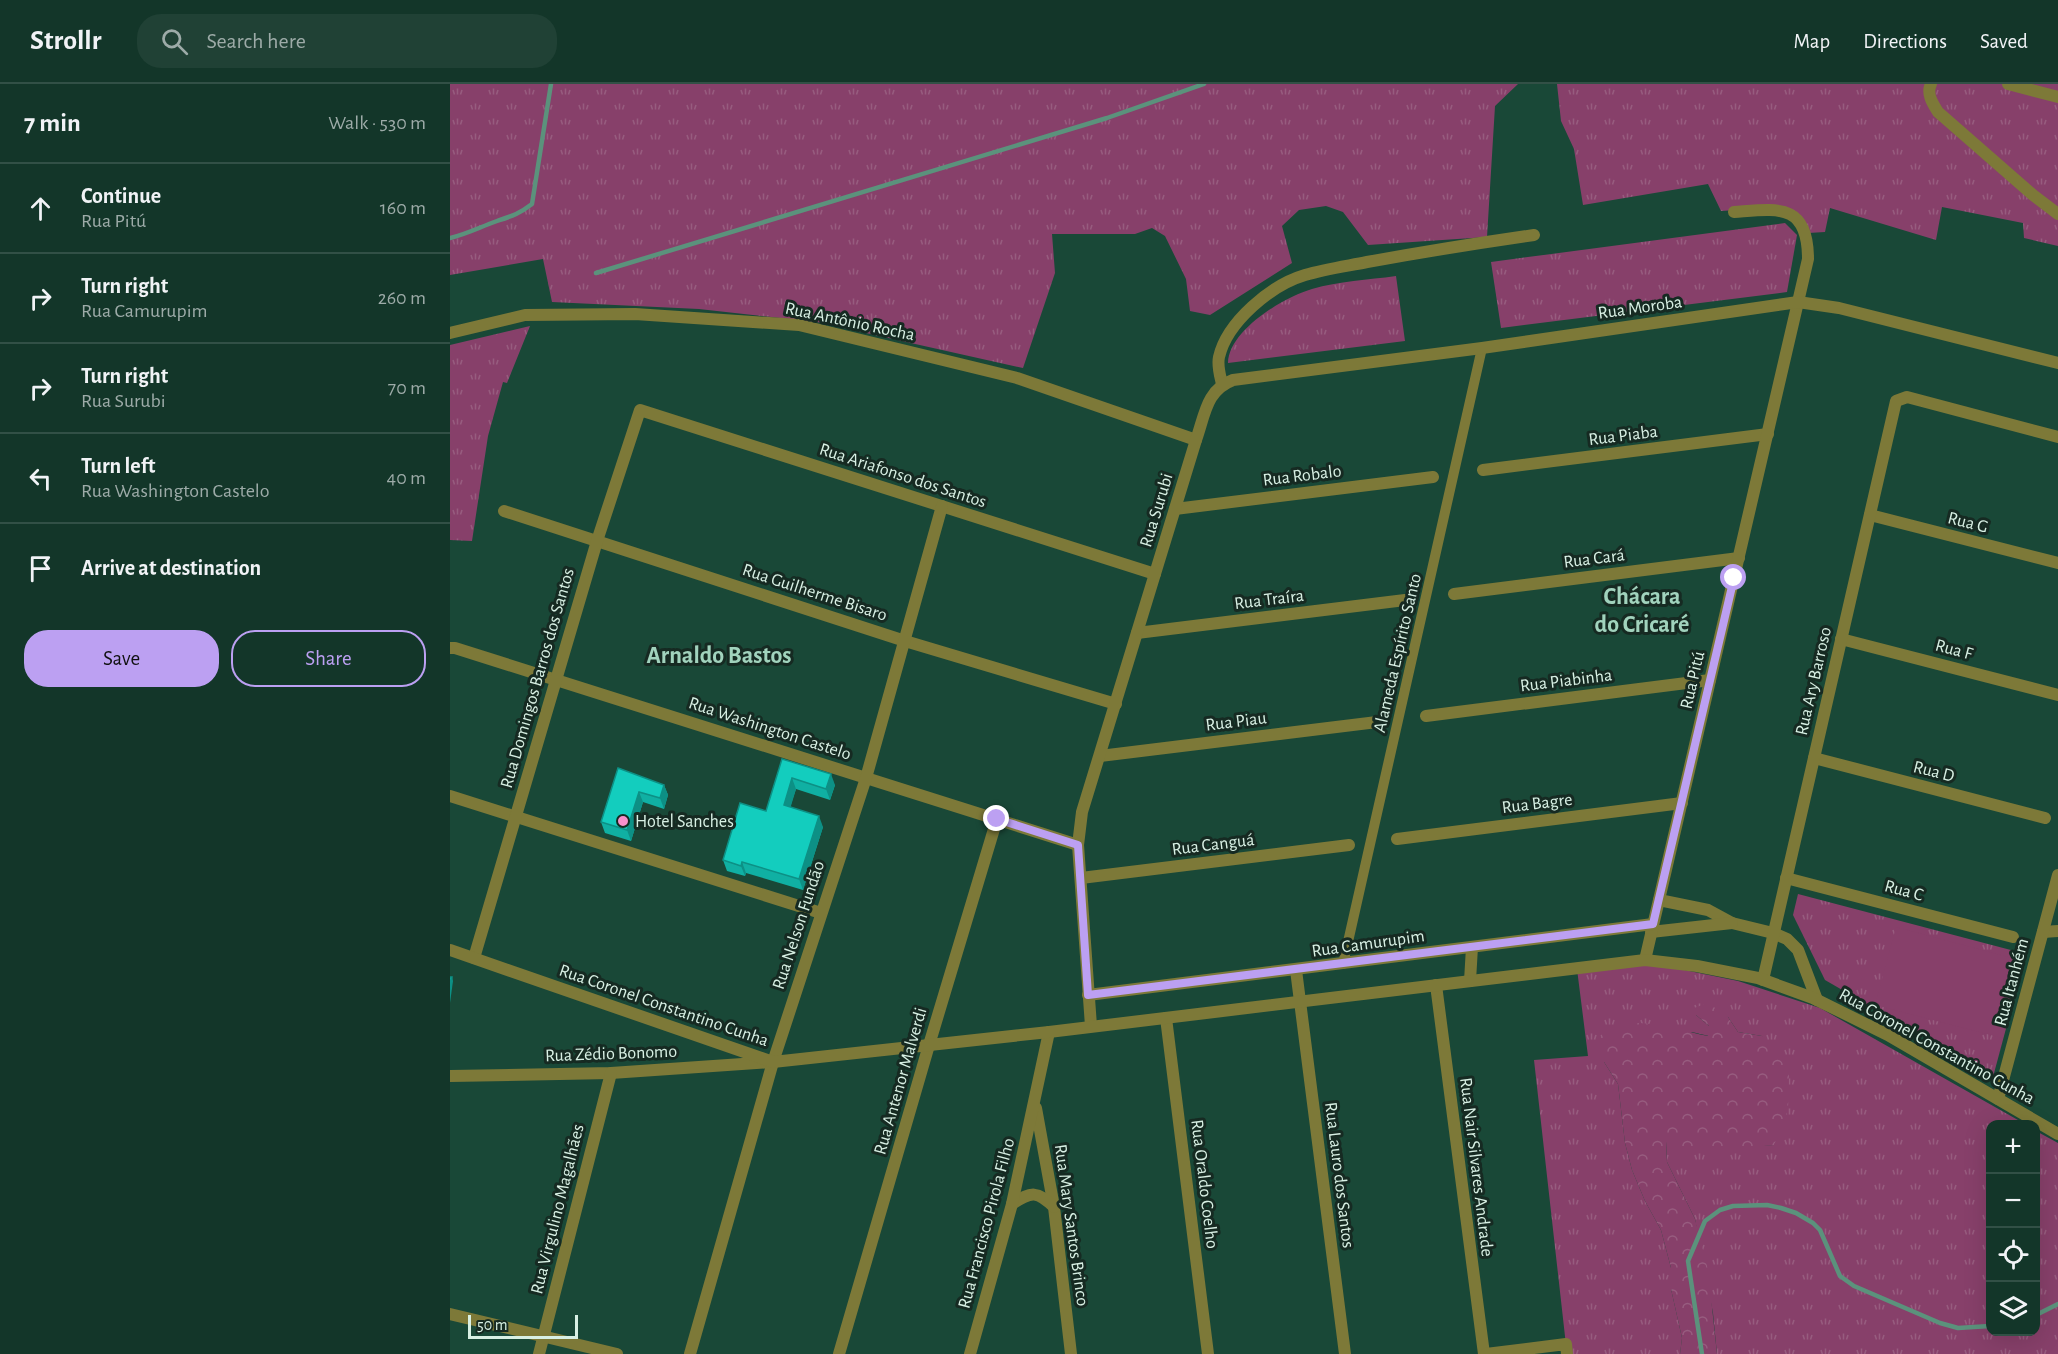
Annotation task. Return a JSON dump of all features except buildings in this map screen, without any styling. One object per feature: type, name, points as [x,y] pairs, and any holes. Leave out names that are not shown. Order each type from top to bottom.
[{"type":"street","points":[[1930,84],[1928,88],[1931,100],[1938,112],[2058,214]]},
{"type":"street","points":[[2008,84],[2058,97]]},
{"type":"street","name":"Rua Pitú","points":[[1645,960],[1808,260],[1806,234],[1800,224],[1787,212],[1776,209],[1734,212]]},
{"type":"street","points":[[1222,384],[1219,359],[1228,337],[1261,299],[1281,285],[1304,275],[1322,271],[1423,252],[1534,236]]},
{"type":"street","name":"Rua Moroba","points":[[1222,384],[1233,380],[1482,348],[1798,302],[1839,308],[2058,363]]},
{"type":"street","name":"Rua Antônio Rocha","points":[[450,333],[525,315],[635,314],[799,326],[1017,378],[1196,441]]},
{"type":"street","name":"Alameda Espírito Santo","points":[[1343,964],[1482,348]]},
{"type":"street","name":"Rua Surubi","points":[[1091,1026],[1078,845],[1082,812],[1196,441],[1212,393],[1222,384]]},
{"type":"street","name":"Rua Ary Barroso","points":[[1763,980],[1896,401],[1907,397],[2058,437]]},
{"type":"street","name":"Rua Ariafonso dos Santos","points":[[640,410],[1155,574]]},
{"type":"street","name":"Rua Domingos Barros dos Santos","points":[[474,958],[597,541],[640,410]]},
{"type":"street","name":"Rua Piaba","points":[[1483,470],[1768,434]]},
{"type":"street","name":"Rua Robalo","points":[[1175,509],[1433,477]]},
{"type":"street","name":"Rua Nelson Fundão","points":[[690,1354],[773,1062],[866,778],[942,507]]},
{"type":"street","name":"Rua Guilherme Bisaro","points":[[504,511],[905,641],[1116,704]]},
{"type":"street","name":"Rua G","points":[[1870,515],[2058,563]]},
{"type":"street","name":"Rua Cará","points":[[1454,594],[1739,558]]},
{"type":"street","name":"Rua Traíra","points":[[1137,633],[1405,600]]},
{"type":"street","name":"Rua F","points":[[1841,639],[2058,695]]},
{"type":"street","name":"Rua Washington Castelo","points":[[450,648],[556,679],[1078,845]]},
{"type":"street","name":"Rua Piabinha","points":[[1426,716],[1710,680]]},
{"type":"street","name":"Rua Piau","points":[[1100,756],[1377,722]]},
{"type":"street","name":"Rua D","points":[[1814,758],[2045,818]]},
{"type":"street","points":[[450,796],[820,913]]},
{"type":"street","name":"Rua Bagre","points":[[1397,839],[1682,803]]},
{"type":"street","name":"Rua Antenor Malverdi","points":[[839,1354],[997,819]]},
{"type":"street","name":"Rua Canguá","points":[[1081,878],[1349,845]]},
{"type":"street","name":"Rua Itanhém","points":[[1998,1099],[2058,875]]},
{"type":"street","name":"Rua C","points":[[1786,878],[2013,937]]},
{"type":"street","points":[[1659,900],[1708,910],[1732,923],[1773,933],[1787,939],[1798,950],[1817,1000]]},
{"type":"street","name":"Rua Camurupim","points":[[1088,995],[1472,947],[1652,928],[1732,923]]},
{"type":"street","points":[[2043,932],[2058,931]]},
{"type":"street","points":[[1470,981],[1472,947]]},
{"type":"street","name":"Rua Coronel Constantino Cunha","points":[[450,950],[773,1062],[1049,1032],[1645,960],[1697,966],[1763,980],[1817,1000],[1888,1035],[2058,1134]]},
{"type":"street","name":"Rua Lauro dos Santos","points":[[1296,970],[1345,1354]]},
{"type":"street","name":"Rua Nair Silvares Andrade","points":[[1436,985],[1485,1354]]},
{"type":"street","name":"Rua Oraldo Coelho","points":[[1166,1018],[1208,1354]]},
{"type":"street","points":[[1035,1101],[1049,1032]]},
{"type":"street","name":"Rua Zédio Bonomo","points":[[450,1076],[611,1073],[773,1062]]},
{"type":"street","name":"Rua Virgulino Magalhães","points":[[539,1354],[611,1073]]},
{"type":"street","name":"Rua Francisco Pirola Filho","points":[[970,1354],[1012,1204],[1035,1101]]},
{"type":"street","name":"Rua Mary Santos Brinco","points":[[1035,1101],[1054,1207],[1071,1354]]},
{"type":"street","points":[[1012,1204],[1027,1194],[1034,1194],[1041,1195],[1054,1207]]},
{"type":"street","points":[[450,1314],[617,1354]]},
{"type":"street","points":[[1485,1354],[1566,1344],[1567,1354]]},
{"type":"green space","points":[[450,84],[1518,84],[1495,106],[1487,237],[1368,245],[1343,212],[1326,206],[1299,210],[1282,226],[1292,263],[1210,315],[1190,311],[1186,279],[1165,236],[1152,228],[1135,234],[1052,234],[1055,273],[1023,368],[817,322],[699,309],[552,302],[543,259],[450,275]]},
{"type":"green space","points":[[1557,84],[2058,84],[2058,246],[2024,238],[2023,223],[1942,207],[1936,240],[1830,208],[1825,232],[1808,233],[1792,213],[1751,209],[1721,211],[1708,184],[1583,205],[1574,149],[1561,121]]},
{"type":"green space","points":[[1785,223],[1797,235],[1787,292],[1501,328],[1491,262]]},
{"type":"green space","points":[[1396,276],[1405,341],[1228,363],[1231,351],[1248,327],[1287,299],[1322,286]]},
{"type":"green space","points":[[530,326],[507,383],[503,382],[488,436],[472,541],[450,540],[450,345]]},
{"type":"green space","points":[[1798,894],[2026,954],[1993,1077],[1825,980],[1793,915]]},
{"type":"green space","points":[[1896,927],[2023,961],[2002,1038],[1875,1005]]},
{"type":"green space","points":[[1660,965],[1738,981],[1820,1008],[2018,1120],[1986,1120],[1986,1336],[2040,1336],[2040,1133],[2058,1143],[2058,1354],[1717,1354],[1713,1313],[1695,1219],[1667,1162],[1666,1141],[1774,1145],[1762,1036],[1738,1032],[1728,1017],[1696,1015],[1709,1026],[1709,1036],[1692,1032],[1604,1062],[1618,1084],[1625,1143],[1632,1170],[1661,1230],[1671,1268],[1671,1289],[1682,1338],[1680,1354],[1567,1354],[1534,1060],[1588,1056],[1577,969]]},
{"type":"green space","points":[[1708,1003],[1728,1017],[1738,1032],[1762,1036],[1789,1071],[1788,1110],[1774,1145],[1703,1152],[1666,1142],[1667,1162],[1695,1219],[1708,1270],[1717,1354],[1680,1354],[1682,1338],[1671,1289],[1671,1268],[1661,1230],[1632,1170],[1625,1143],[1618,1084],[1604,1062],[1599,1037],[1612,1027],[1638,1023],[1661,1025],[1708,1036],[1709,1026],[1696,1015],[1694,1008]]},
{"type":"waterway","points":[[450,238],[511,216],[532,204],[551,84]]},
{"type":"waterway","points":[[596,273],[1107,118],[1204,84]]},
{"type":"waterway","points":[[1702,1354],[1688,1261],[1705,1221],[1720,1210],[1733,1206],[1767,1205],[1796,1213],[1820,1230],[1840,1276],[1854,1286],[1940,1323],[1958,1328],[1986,1326]]},
{"type":"waterway","points":[[2040,1313],[2058,1304]]},
{"type":"place","name":"Hotel Sanches","points":[[623,821]]},
{"type":"district","name":"Chácara do Cricaré","points":[[1642,610]]},
{"type":"district","name":"Arnaldo Bastos","points":[[719,655]]},
{"type":"route","points":[[997,819],[1078,845],[1088,995],[1653,924],[1734,578]]}]
